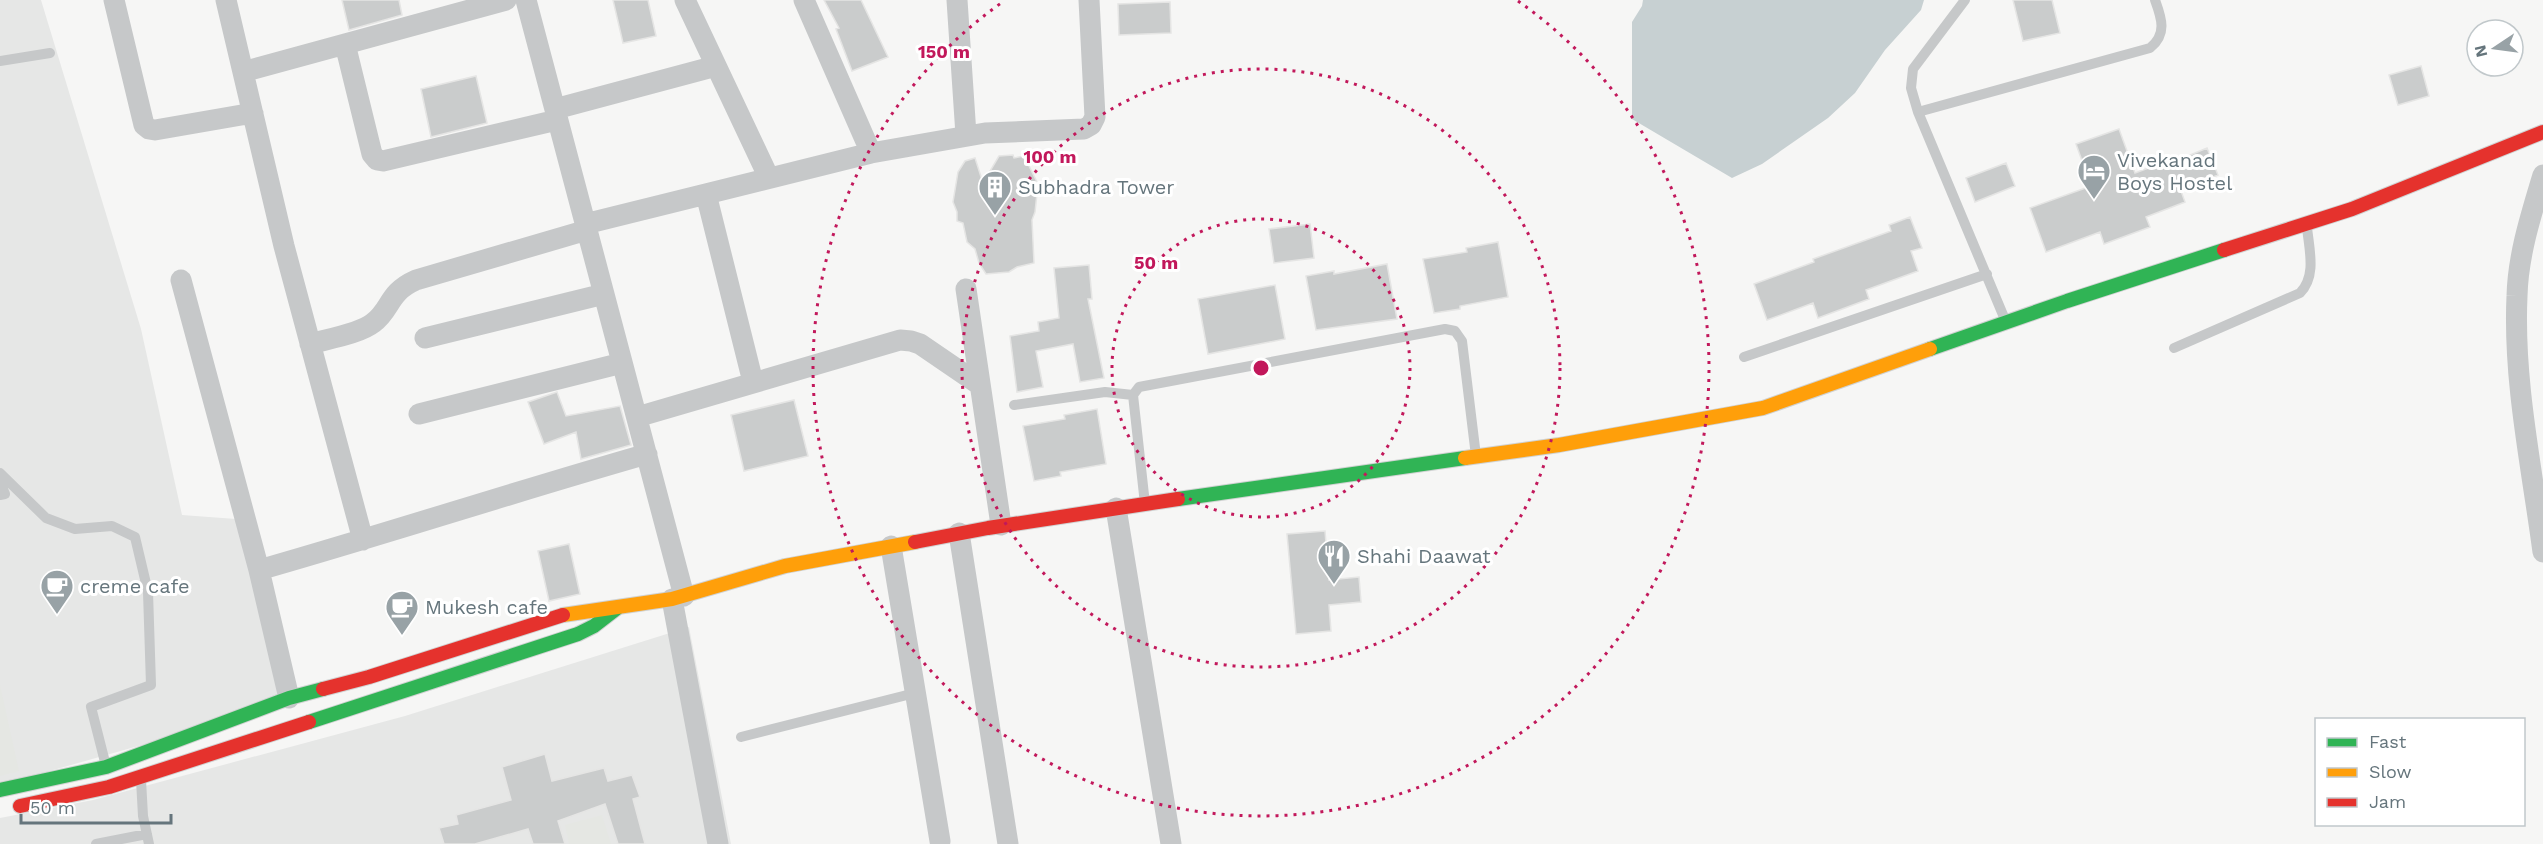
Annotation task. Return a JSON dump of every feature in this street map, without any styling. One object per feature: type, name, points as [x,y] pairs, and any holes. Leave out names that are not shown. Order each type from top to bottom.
[{"type":"street","points":[[114,0],[141,120],[148,129],[253,113]]},
{"type":"street","points":[[226,0],[284,246],[363,540]]},
{"type":"street","points":[[243,72],[506,0]]},
{"type":"street","points":[[526,0],[646,454],[678,597],[718,844]]},
{"type":"street","points":[[685,0],[769,178]]},
{"type":"street","points":[[804,0],[871,153]]},
{"type":"street","points":[[957,0],[966,135]]},
{"type":"street","points":[[310,344],[364,328],[373,323],[395,292],[416,280],[586,227],[871,153],[966,135],[1011,130],[1084,129],[1091,125],[1095,117],[1089,0]]},
{"type":"street","points":[[345,44],[372,154],[377,160],[383,161],[556,114],[716,66]]},
{"type":"street","points":[[0,790],[106,767],[289,698],[369,677],[569,613],[678,597],[785,566],[1001,525],[1558,445],[1763,408],[2006,322],[2352,209],[2543,132]]},
{"type":"street","points":[[2543,176],[2525,233],[2517,294],[2516,345],[2538,471],[2543,552]]},
{"type":"street","points":[[706,194],[753,382]]},
{"type":"street","points":[[181,280],[259,570],[289,698]]},
{"type":"street","points":[[966,289],[1001,525]]},
{"type":"street","points":[[425,338],[604,294]]},
{"type":"street","points":[[637,417],[900,340],[920,345],[980,385]]},
{"type":"street","points":[[419,414],[622,363]]},
{"type":"street","points":[[259,570],[646,454]]},
{"type":"street","points":[[1116,508],[1171,844]]},
{"type":"street","points":[[959,533],[1008,844]]},
{"type":"street","points":[[891,546],[940,841]]},
{"type":"street","points":[[12,808],[81,794],[141,777],[578,634],[594,626],[618,607]]},
{"type":"lane","points":[[1965,0],[1913,69],[1911,88],[1918,112],[1988,274],[2006,322]]},
{"type":"lane","points":[[1918,112],[2150,48],[2157,42],[2162,31],[2162,18],[2156,0]]},
{"type":"lane","points":[[0,61],[50,53]]},
{"type":"lane","points":[[2174,348],[2301,293],[2308,285],[2311,275],[2307,224]]},
{"type":"lane","points":[[1744,357],[1988,274]]},
{"type":"lane","points":[[1145,504],[1133,395],[1139,387],[1149,383],[1444,329],[1455,331],[1462,341],[1476,456]]},
{"type":"lane","points":[[1014,405],[1105,392],[1133,395]]},
{"type":"lane","points":[[0,473],[46,518],[75,530],[112,526],[135,537],[148,592],[151,685],[91,707],[106,767]]},
{"type":"lane","points":[[0,482],[5,494],[0,495]]},
{"type":"lane","points":[[741,737],[915,693]]},
{"type":"lane","points":[[96,844],[148,839],[139,753]]},
{"type":"shaded area","points":[[0,0],[41,0],[141,329],[182,515],[236,519],[291,703],[0,785]]},
{"type":"shaded area","points":[[1643,0],[1924,0],[1921,10],[1885,50],[1855,93],[1828,118],[1762,164],[1732,178],[1632,119],[1632,22]]},
{"type":"shaded area","points":[[689,627],[731,844],[0,844],[0,818],[93,800],[405,716]]},
{"type":"shaded area","points":[[0,685],[19,771],[0,776]]},
{"type":"shaded area","points":[[602,815],[611,844],[569,844],[565,825]]},
{"type":"building","points":[[342,0],[399,0],[402,15],[349,30]]},
{"type":"building","points":[[613,0],[648,0],[656,36],[623,43]]},
{"type":"building","points":[[824,0],[861,0],[888,57],[852,71],[836,29],[839,28]]},
{"type":"building","points":[[2013,0],[2052,0],[2060,33],[2023,41]]},
{"type":"building","points":[[1170,2],[1171,33],[1119,35],[1118,4]]},
{"type":"building","points":[[2421,66],[2429,96],[2398,105],[2389,75]]},
{"type":"building","points":[[476,76],[487,123],[431,137],[421,89]]},
{"type":"building","points":[[2119,129],[2135,173],[2170,160],[2171,163],[2207,148],[2218,175],[2181,191],[2185,202],[2146,217],[2150,227],[2104,244],[2100,232],[2046,252],[2030,208],[2091,186],[2076,144]]},
{"type":"building","name":"Subhadra Tower","points":[[1013,155],[1014,158],[1024,156],[1038,184],[1032,220],[1034,263],[1017,267],[1009,272],[986,274],[979,263],[975,249],[967,242],[963,223],[957,221],[957,212],[953,202],[958,172],[965,161],[975,158],[983,183],[999,156]]},
{"type":"building","points":[[2006,163],[2015,186],[1975,202],[1966,178]]},
{"type":"building","points":[[1910,217],[1922,248],[1911,251],[1918,271],[1866,290],[1869,299],[1818,318],[1813,303],[1767,320],[1754,284],[1814,262],[1813,259],[1891,231],[1889,225]]},
{"type":"building","points":[[1310,224],[1314,258],[1274,263],[1269,229]]},
{"type":"building","points":[[1498,242],[1508,297],[1434,313],[1423,259],[1467,252],[1466,248]]},
{"type":"building","points":[[1387,264],[1397,319],[1316,330],[1306,276],[1334,271],[1334,274]]},
{"type":"building","points":[[1089,265],[1092,299],[1088,299],[1104,378],[1080,382],[1073,344],[1036,351],[1043,387],[1017,392],[1010,336],[1039,331],[1038,322],[1059,318],[1054,268]]},
{"type":"building","points":[[1275,285],[1285,339],[1208,354],[1198,299]]},
{"type":"building","points":[[557,392],[566,416],[620,406],[631,445],[581,459],[576,432],[544,444],[528,402]]},
{"type":"building","points":[[794,400],[808,456],[744,471],[731,415]]},
{"type":"building","points":[[1097,409],[1106,464],[1060,472],[1061,476],[1034,481],[1023,426],[1065,419],[1064,415]]},
{"type":"building","points":[[1325,531],[1329,580],[1359,577],[1361,602],[1329,605],[1331,631],[1296,634],[1287,534]]},
{"type":"building","points":[[569,544],[580,594],[549,601],[538,551]]},
{"type":"building","points":[[545,754],[552,781],[604,768],[608,781],[632,775],[640,797],[633,799],[645,844],[618,844],[605,804],[558,821],[565,844],[533,844],[528,829],[475,844],[444,844],[439,828],[458,824],[456,815],[511,800],[502,767]]},
{"type":"traffic: fast","points":[[1930,349],[2224,250]]},
{"type":"traffic: fast","points":[[1178,499],[1465,458]]},
{"type":"traffic: fast","points":[[309,722],[578,634],[594,626],[616,609]]},
{"type":"traffic: fast","points":[[0,790],[106,767],[289,698],[323,689]]},
{"type":"traffic: slow","points":[[1465,458],[1559,445],[1763,408],[1930,349]]},
{"type":"traffic: slow","points":[[563,615],[672,599],[785,566],[915,542]]},
{"type":"traffic: jam","points":[[2224,250],[2352,209],[2543,132]]},
{"type":"traffic: jam","points":[[915,542],[988,528],[1178,499]]},
{"type":"traffic: jam","points":[[323,689],[369,677],[563,615]]},
{"type":"traffic: jam","points":[[20,806],[109,787],[309,722]]},
{"type":"place","name":"Vivekanad Boys Hostel","points":[[2094,200]]},
{"type":"place","name":"Subhadra Tower","points":[[995,216]]},
{"type":"place","name":"Shahi Daawat","points":[[1334,585]]},
{"type":"place","name":"creme cafe","points":[[57,615]]},
{"type":"place","name":"Mukesh cafe","points":[[402,636]]}]
